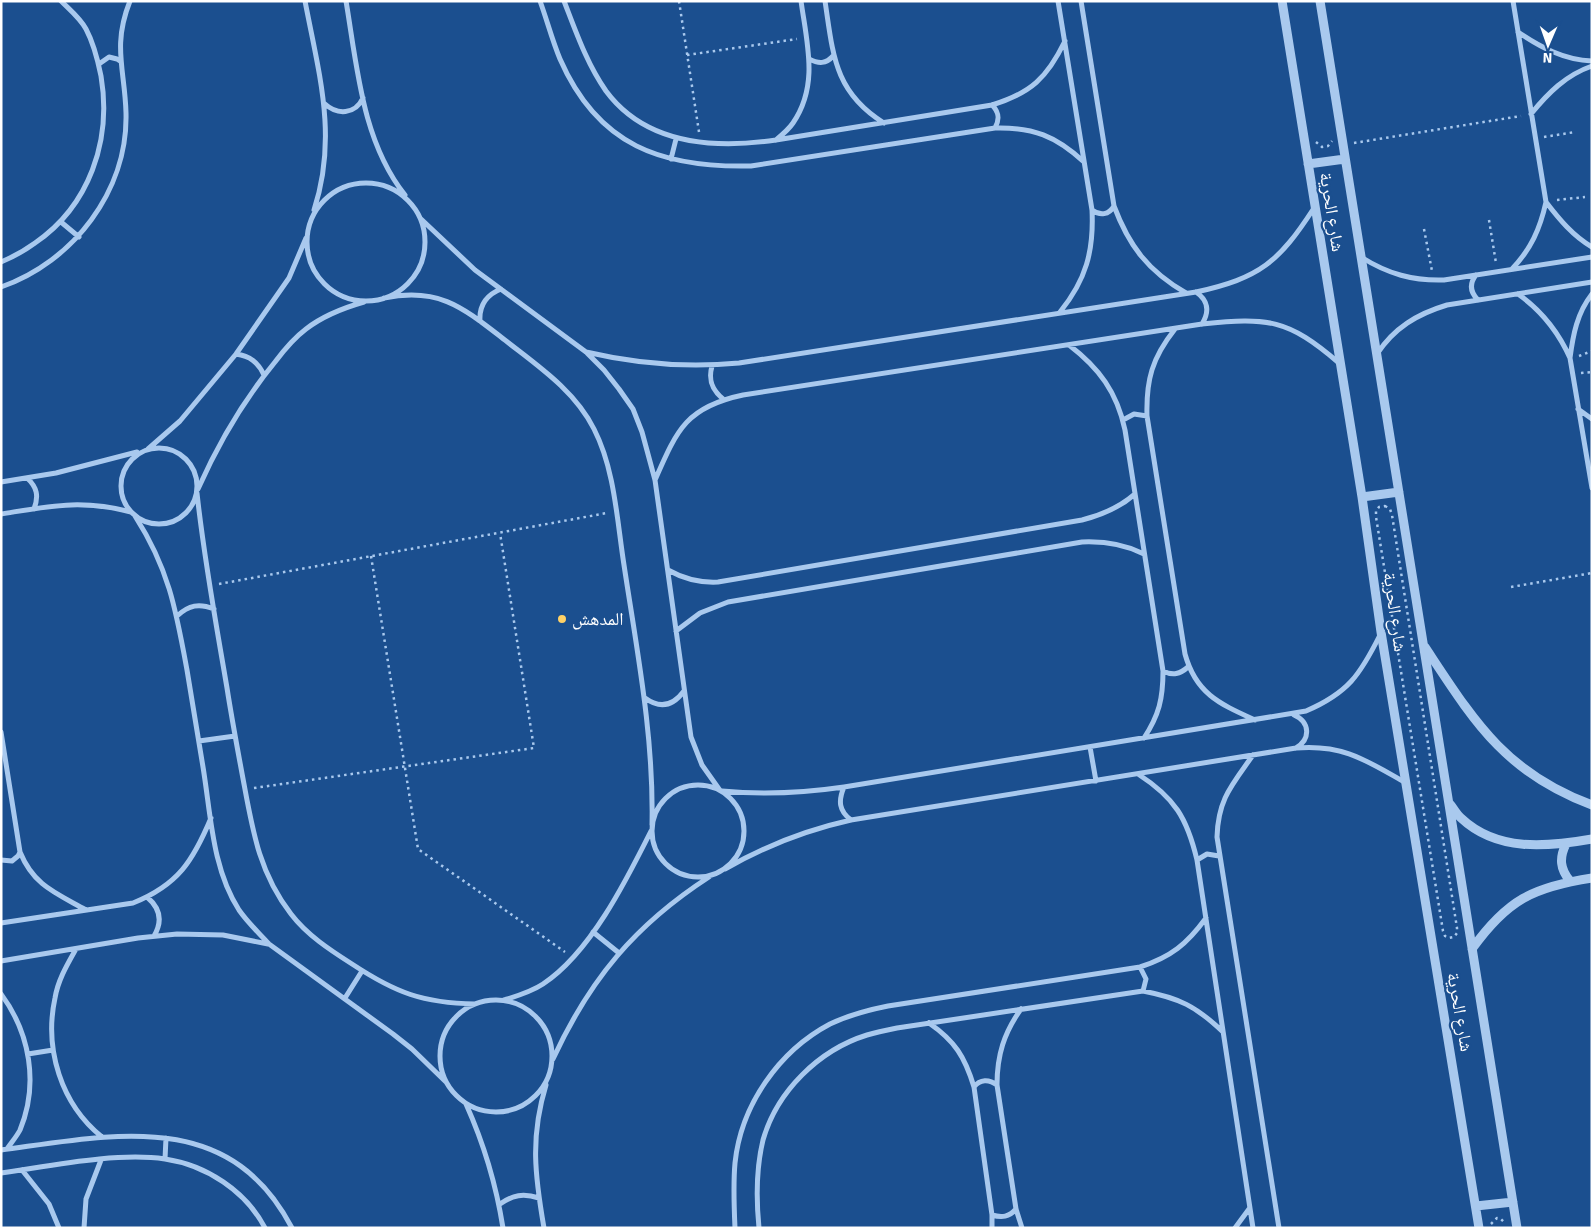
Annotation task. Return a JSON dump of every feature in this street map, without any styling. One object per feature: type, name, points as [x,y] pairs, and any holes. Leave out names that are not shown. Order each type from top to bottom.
[{"type":"street","points":[[1,262],[25,250],[44,237],[60,222],[76,203],[88,182],[97,160],[102,137],[104,113],[103,89],[98,64],[86,29],[75,14],[61,1]]},
{"type":"street","points":[[1,287],[38,270],[60,255],[95,216],[108,192],[118,167],[124,141],[126,114],[120,61],[121,30],[124,15],[130,1]]},
{"type":"street","points":[[305,1],[324,104],[326,132],[326,160],[319,196],[307,236],[289,278],[236,354],[180,421],[146,450],[134,457],[126,466],[121,478],[121,490],[124,502],[145,531],[162,564],[177,616],[220,869],[228,890],[249,922],[269,944],[412,1049],[466,1103],[484,1111],[504,1112],[523,1105],[538,1093],[549,1077]]},
{"type":"street","points":[[346,1],[363,98],[373,135],[380,154],[399,188],[422,219],[456,254],[586,352],[614,382],[633,410],[645,440],[655,480],[691,737],[710,778],[734,801],[742,814],[745,829],[743,844],[736,858],[725,869]]},
{"type":"street","points":[[540,1],[560,59],[588,107],[605,125],[625,141],[647,152],[670,159],[706,165],[751,166],[995,128],[1020,128],[1044,134],[1058,141],[1084,162]]},
{"type":"street","points":[[564,1],[580,45],[606,91],[620,107],[636,121],[655,131],[700,143],[725,145],[751,144],[992,105],[1011,99],[1029,89],[1044,76],[1056,60],[1065,41]]},
{"type":"street","points":[[776,140],[792,124],[803,105],[809,83],[810,59],[801,1]]},
{"type":"street","points":[[825,1],[833,56],[847,88],[857,103],[885,123]]},
{"type":"street","points":[[1058,1],[1092,210],[1093,228],[1087,265],[1071,298],[1059,313]]},
{"type":"street","points":[[1081,1],[1114,206],[1121,224],[1141,257],[1162,277],[1186,293]]},
{"type":"street","name":"شارع الحرية","points":[[1282,1],[1362,497],[1381,632],[1479,1228]]},
{"type":"street","name":"شارع الحرية","points":[[1320,1],[1517,1228]]},
{"type":"street","points":[[1512,270],[1525,255],[1535,239],[1542,221],[1546,202],[1513,1]]},
{"type":"street","points":[[1518,32],[1534,43],[1551,51],[1569,58],[1592,61]]},
{"type":"street","points":[[810,59],[819,63],[825,62],[833,56]]},
{"type":"street","points":[[98,64],[109,57],[117,58],[120,61]]},
{"type":"street","points":[[1532,114],[1556,86],[1592,66]]},
{"type":"street","points":[[324,104],[338,112],[346,112],[354,109],[363,98]]},
{"type":"street","points":[[992,105],[996,109],[998,119],[995,128]]},
{"type":"street","points":[[670,159],[676,138]]},
{"type":"street","points":[[1308,164],[1345,159]]},
{"type":"street","points":[[312,217],[323,201],[339,189],[358,183],[378,184],[396,190],[411,203]]},
{"type":"street","points":[[1546,202],[1572,232],[1592,247]]},
{"type":"street","points":[[1092,210],[1095,213],[1104,214],[1112,210],[1114,206]]},
{"type":"street","points":[[586,352],[644,363],[712,366],[1196,292],[1225,285],[1252,275],[1276,258],[1295,237],[1315,208]]},
{"type":"street","points":[[384,298],[402,290],[415,276],[424,258],[426,238],[422,219]]},
{"type":"street","points":[[60,222],[78,237]]},
{"type":"street","points":[[307,236],[308,255],[316,273],[329,288],[346,298],[366,301]]},
{"type":"street","points":[[1361,257],[1378,267],[1400,276],[1423,280],[1476,275],[1592,257]]},
{"type":"street","points":[[1476,275],[1471,283],[1471,288],[1478,300]]},
{"type":"street","points":[[1376,354],[1385,341],[1398,329],[1413,318],[1429,310],[1478,300],[1592,282]]},
{"type":"street","points":[[480,321],[482,305],[486,297],[501,289]]},
{"type":"street","points":[[1196,292],[1201,295],[1207,306],[1206,318],[1202,324]]},
{"type":"street","points":[[1,514],[64,504],[87,504],[110,507],[133,514],[145,522],[156,524],[177,520],[193,504],[197,491],[225,435],[264,375],[304,330],[341,308],[403,294],[422,294],[440,298],[458,306],[554,379],[570,394],[583,410],[603,449],[616,512],[645,698],[651,766],[652,825]]},
{"type":"street","points":[[1518,294],[1535,306],[1550,322],[1562,339],[1570,358],[1592,488]]},
{"type":"street","points":[[1570,358],[1572,337],[1579,317],[1592,294]]},
{"type":"street","points":[[655,480],[680,429],[692,416],[707,406],[723,399],[1175,328],[1254,320],[1276,324],[1298,332],[1317,344],[1340,364]]},
{"type":"street","points":[[1175,328],[1154,360],[1149,378],[1147,416],[1183,644],[1188,667],[1195,681],[1205,692],[1217,702],[1255,720]]},
{"type":"street","points":[[1069,345],[1088,360],[1103,378],[1115,398],[1123,420],[1163,671],[1163,694],[1159,710],[1144,738]]},
{"type":"street","points":[[236,354],[254,360],[260,366],[264,375]]},
{"type":"street","points":[[712,366],[710,373],[713,388],[723,399]]},
{"type":"street","points":[[1578,409],[1592,420]]},
{"type":"street","points":[[1123,420],[1134,414],[1147,416]]},
{"type":"street","points":[[1,482],[70,470],[160,448],[172,450],[183,456],[192,465],[196,477],[210,586],[244,790],[253,836],[262,864],[275,891],[292,916],[313,937],[391,987],[418,998],[446,1003],[475,1004]]},
{"type":"street","points":[[27,478],[36,489],[37,496],[34,509]]},
{"type":"street","points":[[1362,497],[1399,492]]},
{"type":"street","points":[[668,570],[689,580],[718,582],[1082,520],[1116,508],[1135,494]]},
{"type":"street","points":[[676,631],[700,613],[728,602],[1072,543],[1112,542],[1144,554]]},
{"type":"street","points":[[177,616],[185,609],[194,605],[204,605],[214,609]]},
{"type":"street","points":[[446,1082],[440,1064],[441,1045],[447,1028],[459,1013],[475,1004],[489,1000],[504,1000],[524,994],[559,972],[593,932],[624,883],[651,831],[656,810],[664,798],[676,790],[690,785],[705,785],[721,790],[787,794],[844,787],[1294,714],[1325,703],[1343,691],[1357,676],[1381,632]]},
{"type":"street","points":[[1423,644],[1475,721],[1506,754],[1542,782],[1592,805]]},
{"type":"street","points":[[1163,671],[1179,674],[1188,667]]},
{"type":"street","points":[[645,698],[652,704],[671,704],[684,691]]},
{"type":"street","points":[[1294,714],[1305,723],[1307,730],[1306,738],[1296,748]]},
{"type":"street","points":[[1,732],[20,852],[32,875],[42,884],[86,910]]},
{"type":"street","points":[[199,742],[234,736]]},
{"type":"street","points":[[1090,747],[1096,781]]},
{"type":"street","points":[[544,1228],[535,1168],[535,1137],[540,1106],[553,1060],[580,1005],[619,953],[661,912],[712,876],[748,856],[797,835],[851,820],[1296,748],[1330,748],[1349,753],[1368,760],[1406,783]]},
{"type":"street","points":[[1253,755],[1228,791],[1221,805],[1218,821],[1219,856],[1279,1228]]},
{"type":"street","points":[[1138,774],[1156,786],[1171,800],[1183,818],[1191,837],[1197,860],[1252,1228]]},
{"type":"street","points":[[844,787],[840,796],[840,806],[844,814],[851,820]]},
{"type":"street","points":[[1448,802],[1461,818],[1479,830],[1499,839],[1535,846],[1592,840]]},
{"type":"street","points":[[1,924],[133,903],[147,897],[165,886],[181,872],[193,856],[211,818]]},
{"type":"street","points":[[651,831],[654,845],[660,858],[670,868],[690,876],[712,876]]},
{"type":"street","points":[[1566,844],[1561,859],[1562,867],[1570,881]]},
{"type":"street","points":[[1,860],[12,861],[20,852]]},
{"type":"street","points":[[1197,860],[1207,854],[1219,856]]},
{"type":"street","points":[[1472,949],[1484,932],[1502,913],[1522,898],[1544,888],[1570,881],[1592,878]]},
{"type":"street","points":[[147,897],[154,903],[160,919],[159,928],[154,936]]},
{"type":"street","points":[[735,1228],[734,1189],[741,1134],[751,1108],[764,1084],[782,1060],[805,1040],[831,1024],[859,1012],[1140,967],[1160,960],[1178,949],[1194,935],[1206,918]]},
{"type":"street","points":[[593,932],[619,953]]},
{"type":"street","points":[[1,961],[154,936],[177,934],[224,935],[269,944]]},
{"type":"street","points":[[76,949],[63,972],[55,997],[51,1024],[53,1050],[57,1071],[75,1109],[88,1126],[102,1137]]},
{"type":"street","points":[[1140,967],[1146,978],[1143,991]]},
{"type":"street","points":[[345,998],[362,970]]},
{"type":"street","points":[[759,1228],[757,1186],[759,1162],[764,1138],[776,1110],[792,1085],[814,1064],[839,1047],[867,1035],[1021,1008],[1143,991],[1166,995],[1187,1003],[1207,1016],[1223,1032]]},
{"type":"street","points":[[1,994],[14,1012],[23,1032],[28,1054],[30,1084],[26,1108],[19,1131],[4,1150]]},
{"type":"street","points":[[504,1000],[520,1005],[534,1014],[545,1027],[551,1043],[553,1060]]},
{"type":"street","points":[[1021,1008],[1011,1022],[1002,1044],[997,1068],[997,1085],[1016,1210],[1022,1228]]},
{"type":"street","points":[[929,1023],[954,1043],[963,1057],[974,1087],[992,1215],[992,1228]]},
{"type":"street","points":[[28,1054],[53,1050]]},
{"type":"street","points":[[974,1087],[980,1081],[985,1080],[989,1080],[997,1085]]},
{"type":"street","points":[[466,1103],[486,1153],[500,1204],[503,1228]]},
{"type":"street","points":[[4,1150],[102,1137],[145,1135],[193,1144],[220,1154],[244,1169],[265,1188],[283,1210],[292,1228]]},
{"type":"street","points":[[165,1159],[166,1138]]},
{"type":"street","points":[[1,1173],[101,1160],[165,1159],[188,1164],[211,1174],[231,1187],[249,1204],[265,1228]]},
{"type":"street","points":[[84,1228],[86,1199],[101,1160]]},
{"type":"street","points":[[22,1170],[49,1204],[59,1228]]},
{"type":"street","points":[[500,1204],[508,1198],[518,1195],[529,1195],[539,1198]]},
{"type":"street","points":[[1476,1206],[1513,1202]]},
{"type":"street","points":[[1235,1228],[1250,1209]]},
{"type":"street","points":[[992,1215],[1008,1216],[1016,1210]]},
{"type":"path","points":[[680,1],[700,143]]},
{"type":"path","points":[[688,55],[806,38]]},
{"type":"path","points":[[1343,144],[1532,114]]},
{"type":"path","points":[[1535,139],[1574,132]]},
{"type":"path","points":[[1546,202],[1585,197]]},
{"type":"path","points":[[1489,220],[1497,272]]},
{"type":"path","points":[[1424,229],[1433,280]]},
{"type":"path","points":[[1385,506],[1390,509],[1392,515],[1457,933],[1454,937],[1449,938],[1445,936],[1443,931],[1376,517],[1376,511],[1379,507],[1385,506]]},
{"type":"path","points":[[210,586],[616,512]]},
{"type":"path","points":[[244,790],[534,748],[500,533]]},
{"type":"path","points":[[370,556],[403,767],[418,849],[573,957]]},
{"type":"path","points":[[1512,587],[1592,573]]},
{"type":"path","points":[[1490,1228],[1491,1222],[1497,1218],[1504,1222],[1505,1228]]},
{"type":"place","name":"المدهش","points":[[562,619]]}]
